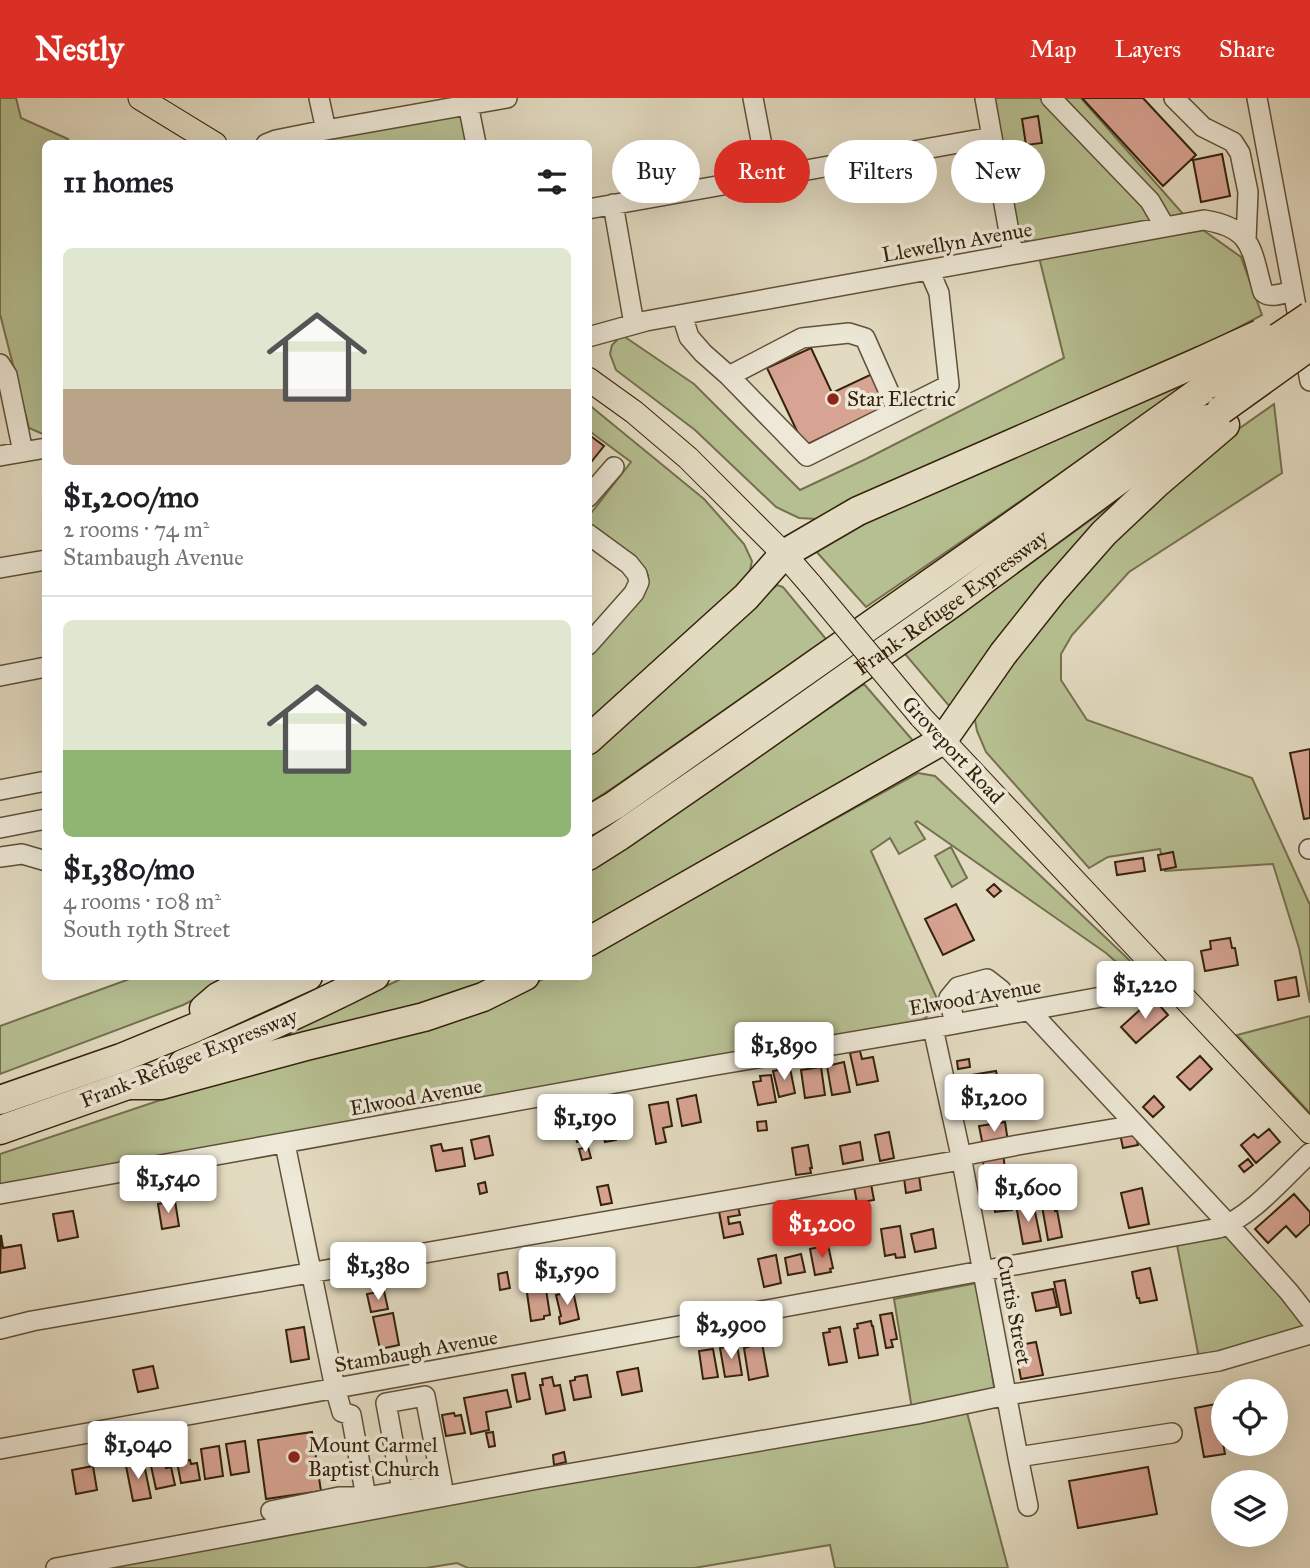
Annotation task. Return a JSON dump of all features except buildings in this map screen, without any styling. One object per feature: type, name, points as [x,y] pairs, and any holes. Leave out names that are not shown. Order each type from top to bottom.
[{"type":"highway","points":[[592,940],[943,740],[1003,654],[1053,591],[1096,543],[1157,483],[1214,395],[1301,301]]},
{"type":"highway","name":"Frank-Refugee Expressway","points":[[592,853],[955,601],[1123,477],[1214,395],[1310,316]]},
{"type":"highway","name":"Frank-Refugee Expressway","points":[[592,819],[995,538],[1214,395],[1310,346]]},
{"type":"highway","points":[[592,736],[746,597],[784,554],[858,511],[1310,361]]},
{"type":"highway","points":[[170,1039],[218,997],[250,980]]},
{"type":"highway","name":"Frank-Refugee Expressway","points":[[0,1100],[170,1039],[299,980]]},
{"type":"highway","name":"Frank-Refugee Expressway","points":[[0,1130],[130,1084],[228,1045],[367,980]]},
{"type":"highway","points":[[130,1084],[160,1085],[424,1017],[483,997],[517,980]]},
{"type":"main road","points":[[140,98],[208,140]]},
{"type":"main road","name":"Groveport Road","points":[[592,382],[634,412],[688,458],[784,554],[921,717],[1310,1132]]},
{"type":"street","points":[[319,98],[326,130]]},
{"type":"street","points":[[276,140],[507,98]]},
{"type":"street","points":[[753,98],[761,140]]},
{"type":"street","points":[[985,98],[1013,254]]},
{"type":"street","points":[[1051,98],[1150,201],[1165,227]]},
{"type":"street","points":[[1174,98],[1203,127],[1233,142],[1240,153],[1248,192],[1246,240],[1252,250],[1263,292],[1301,301]]},
{"type":"street","points":[[1257,98],[1301,301],[1310,381]]},
{"type":"street","points":[[468,104],[475,140]]},
{"type":"street","points":[[810,170],[992,137]]},
{"type":"street","points":[[592,208],[714,186]]},
{"type":"street","points":[[613,204],[634,324]]},
{"type":"street","name":"Llewellyn Avenue","points":[[592,336],[634,324],[1204,220],[1223,223],[1246,240]]},
{"type":"street","points":[[682,315],[690,337],[703,353],[807,456],[949,385],[939,293],[929,270]]},
{"type":"street","points":[[729,376],[802,338],[849,333],[865,338],[897,410]]},
{"type":"street","points":[[0,364],[8,375],[23,452]]},
{"type":"street","points":[[0,456],[42,449]]},
{"type":"street","points":[[592,492],[614,467]]},
{"type":"street","points":[[592,537],[629,564],[637,574],[639,582],[634,593],[592,640]]},
{"type":"street","points":[[0,568],[42,561]]},
{"type":"street","points":[[0,676],[42,668]]},
{"type":"street","points":[[0,790],[42,782]]},
{"type":"street","points":[[0,828],[42,820]]},
{"type":"street","points":[[0,857],[22,854],[42,860]]},
{"type":"street","points":[[955,1024],[949,998],[958,987],[987,979],[1001,990],[1020,1012],[1136,1125],[1229,1225],[1310,1319]]},
{"type":"street","name":"Elwood Avenue","points":[[0,1194],[1172,984]]},
{"type":"street","name":"Curtis Street","points":[[933,1028],[961,1158],[1028,1506]]},
{"type":"street","points":[[0,1329],[32,1321],[1136,1125]]},
{"type":"street","points":[[285,1144],[335,1388],[342,1412],[351,1415],[366,1497]]},
{"type":"street","name":"Stambaugh Avenue","points":[[0,1449],[1197,1233],[1229,1225],[1251,1209],[1310,1153]]},
{"type":"street","points":[[56,1568],[538,1479],[917,1414],[1007,1395],[1219,1361],[1310,1334]]},
{"type":"street","points":[[393,1378],[397,1401]]},
{"type":"street","points":[[271,1511],[339,1497],[366,1497],[442,1484],[425,1396],[386,1403],[402,1490]]},
{"type":"street","points":[[1018,1457],[1172,1433]]},
{"type":"green space","points":[[0,98],[16,98],[21,118],[68,140],[42,140],[42,434],[29,428],[0,314]]},
{"type":"green space","points":[[992,98],[1081,98],[1184,215],[1032,244],[1016,236],[1010,203],[1045,203],[1045,140],[999,140]]},
{"type":"green space","points":[[463,114],[468,140],[323,140]]},
{"type":"green space","points":[[1203,230],[1241,257],[1262,315],[1150,375],[839,513],[816,519],[799,518],[776,507],[695,430],[616,370],[610,354],[612,345],[622,335],[694,384],[800,490],[1064,358],[1039,257]]},
{"type":"green space","points":[[1192,376],[1194,382],[866,607],[814,549],[880,514]]},
{"type":"green space","points":[[1274,404],[1282,473],[1129,572],[1072,635],[1061,654],[1061,680],[1087,720],[1252,778],[1310,905],[1310,1003],[1299,948],[1273,864],[1165,871],[1160,849],[1108,857],[1089,868],[986,752],[974,715],[989,689],[1064,598],[1131,524],[1220,442]]},
{"type":"green space","points":[[592,407],[704,499],[744,544],[752,561],[746,590],[592,726],[592,647],[645,588],[648,575],[592,528],[592,512],[631,462],[592,433]]},
{"type":"green space","points":[[1132,490],[950,707],[905,654]]},
{"type":"green space","points":[[777,585],[783,587],[826,639],[592,801],[592,749]]},
{"type":"green space","points":[[864,684],[915,743],[592,932],[592,869],[634,843]]},
{"type":"green space","points":[[918,773],[935,776],[1145,976],[1139,982],[1106,953],[917,821],[915,823],[925,839],[899,854],[890,838],[871,851],[939,1003],[920,1024],[0,1188],[0,1154],[223,1079],[505,999],[541,980],[592,980],[592,953]]},
{"type":"green space","points":[[951,847],[967,878],[952,887],[935,856]]},
{"type":"green space","points":[[127,980],[233,980],[183,1005],[0,1074],[0,1026]]},
{"type":"green space","points":[[399,980],[499,980],[419,1010],[269,1042]]},
{"type":"green space","points":[[1310,1016],[1310,1113],[1237,1035]]},
{"type":"green space","points":[[1227,1234],[1310,1322],[1310,1335],[1199,1358],[1177,1245]]},
{"type":"green space","points":[[977,1283],[996,1399],[965,1405],[1008,1568],[835,1568],[830,1545],[694,1568],[468,1568],[457,1563],[426,1568],[46,1568],[634,1466],[912,1409],[894,1299]]},
{"type":"place","name":"Star Electric","points":[[833,399]]},
{"type":"place","name":"Mount Carmel Baptist Church","points":[[294,1457]]}]
